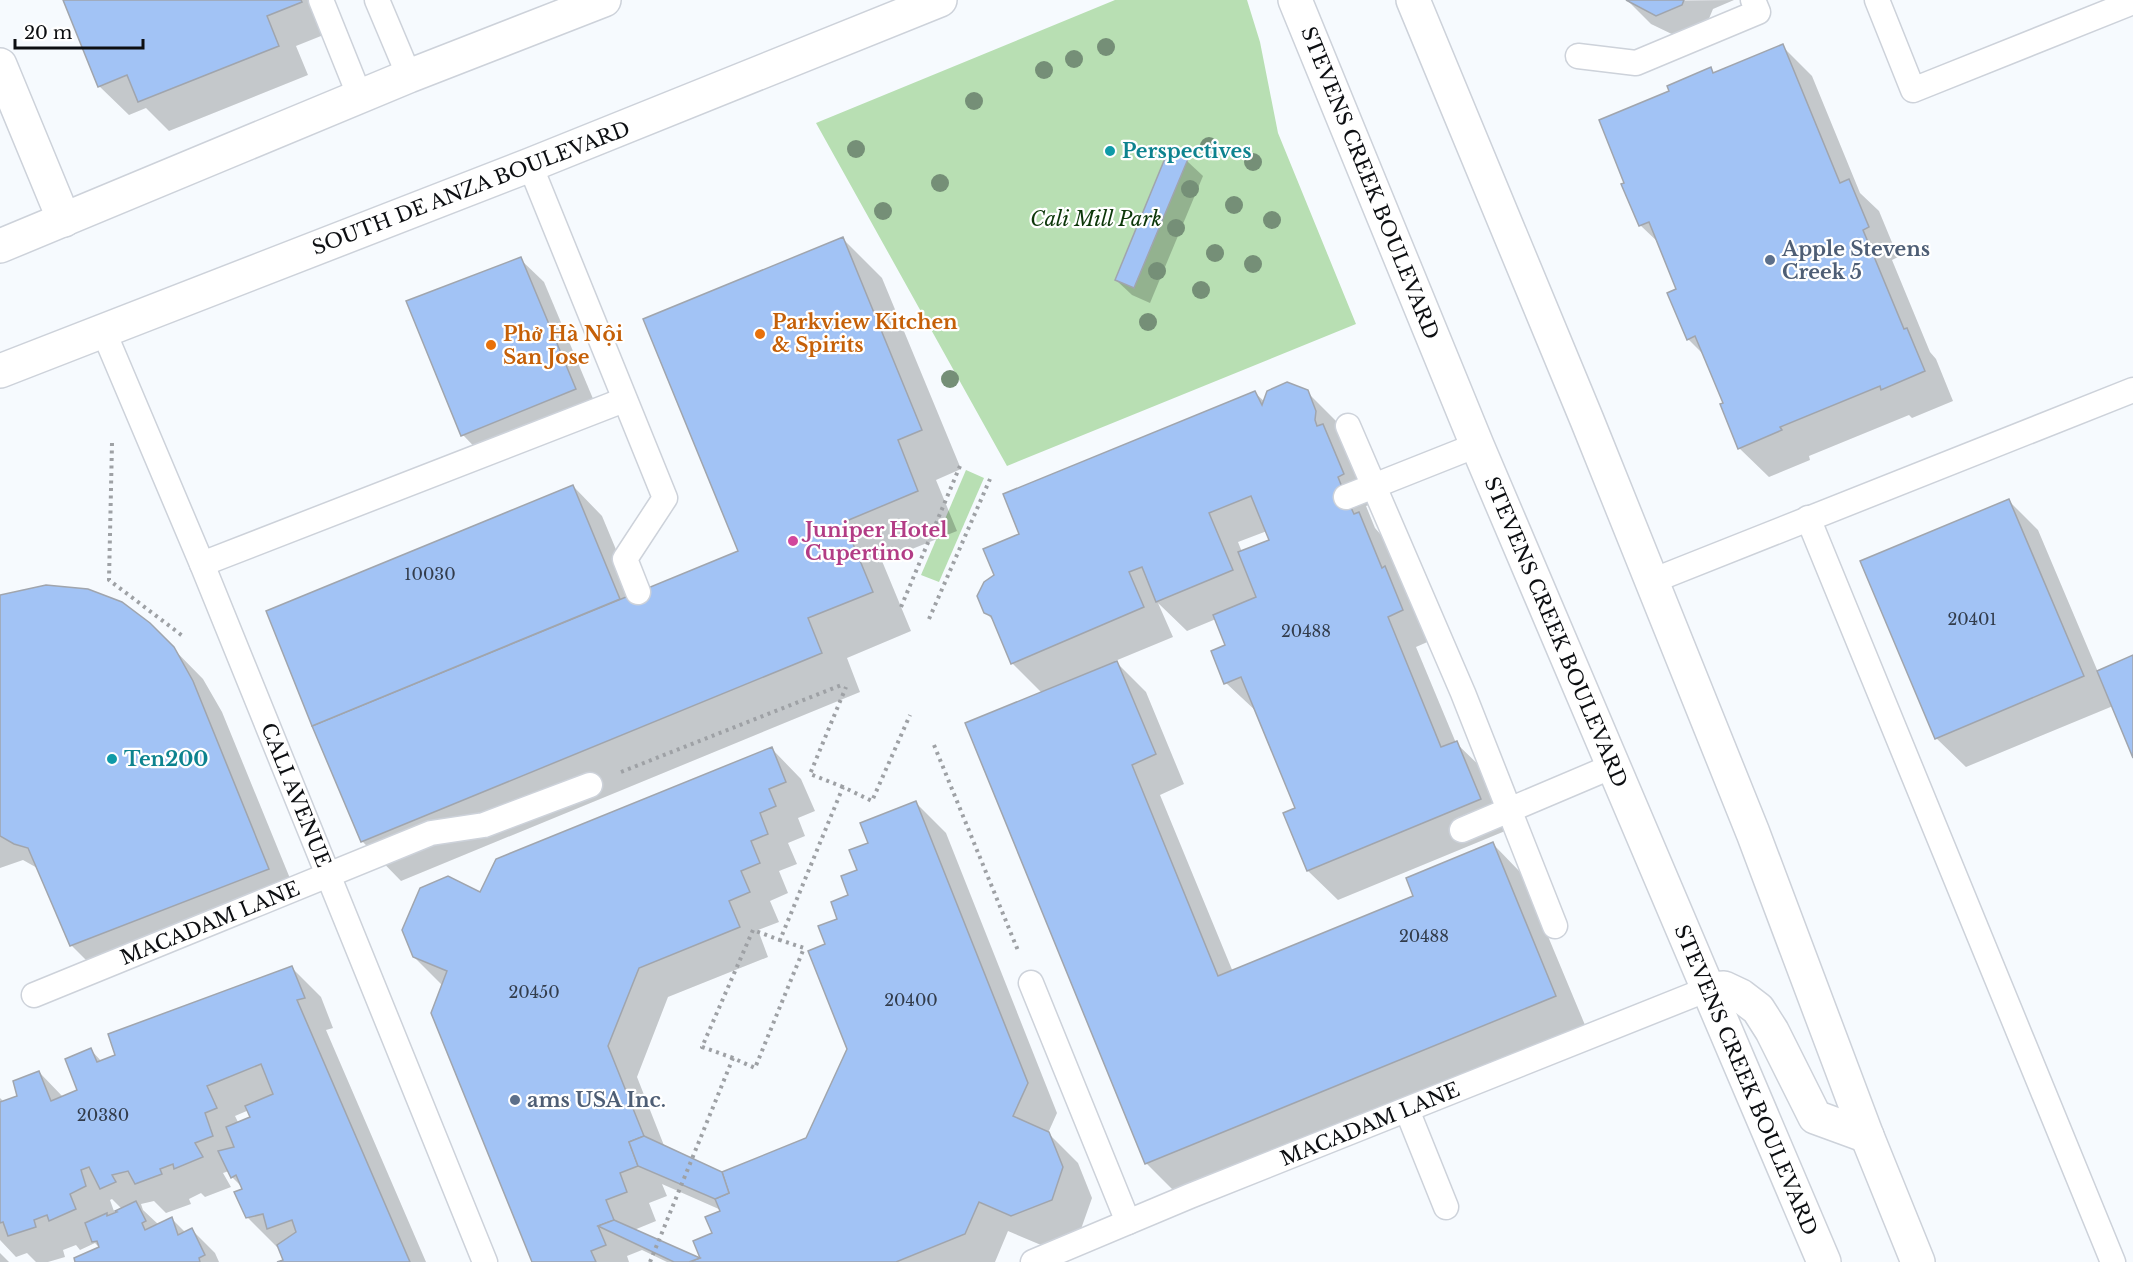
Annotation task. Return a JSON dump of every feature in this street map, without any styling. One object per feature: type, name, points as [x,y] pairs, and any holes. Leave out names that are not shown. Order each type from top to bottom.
[{"type":"main road","points":[[0,246],[409,76],[604,0]]},
{"type":"main road","name":"SOUTH DE ANZA BOULEVARD","points":[[0,371],[530,165],[940,0]]},
{"type":"main road","name":"STEVENS CREEK BOULEVARD","points":[[1295,0],[1477,445],[1824,1262]]},
{"type":"main road","points":[[1413,0],[1753,833],[1867,1136],[1918,1262]]},
{"type":"main road","points":[[4,86],[64,220]]},
{"type":"main road","points":[[1708,989],[1724,988],[1741,996],[1758,1009],[1772,1031],[1815,1117],[1867,1136]]},
{"type":"lane","points":[[321,0],[360,97]]},
{"type":"lane","points":[[377,0],[409,76]]},
{"type":"lane","points":[[1578,56],[1636,63],[1758,12],[1753,0]]},
{"type":"lane","points":[[1877,0],[1913,90],[2133,2]]},
{"type":"lane","points":[[530,165],[665,498],[625,559],[638,592]]},
{"type":"lane","name":"CALI AVENUE","points":[[104,330],[202,564],[485,1262]]},
{"type":"lane","points":[[1652,581],[2133,390]]},
{"type":"lane","points":[[202,564],[624,400]]},
{"type":"lane","points":[[1348,426],[1463,693],[1554,926]]},
{"type":"lane","points":[[1346,497],[1477,445]]},
{"type":"lane","points":[[1808,518],[2113,1262]]},
{"type":"lane","points":[[1462,830],[1613,766]]},
{"type":"lane","name":"MACADAM LANE","points":[[34,995],[431,832],[484,825],[590,785]]},
{"type":"lane","points":[[1031,983],[1128,1222]]},
{"type":"lane","name":"MACADAM LANE","points":[[1033,1262],[1708,989]]},
{"type":"lane","points":[[1407,1110],[1446,1207]]},
{"type":"path","points":[[112,440],[110,580],[183,637]]},
{"type":"path","points":[[901,607],[960,466]]},
{"type":"path","points":[[929,619],[990,478]]},
{"type":"path","points":[[590,785],[845,685],[810,774],[872,801],[910,715]]},
{"type":"path","points":[[934,745],[1031,983]]},
{"type":"path","points":[[780,940],[843,787]]},
{"type":"path","points":[[753,930],[804,948],[755,1068],[733,1058],[702,1047],[753,930]]},
{"type":"path","points":[[650,1262],[733,1058]]},
{"type":"green space","name":"Cali Mill Park","points":[[1115,0],[1247,0],[1260,42],[1278,133],[1356,324],[1007,466],[816,123]]},
{"type":"green space","points":[[966,470],[984,478],[939,582],[921,575]]},
{"type":"building","points":[[63,0],[301,0],[302,2],[267,16],[279,46],[138,102],[127,75],[98,87]]},
{"type":"building","points":[[1626,0],[1684,0],[1682,5],[1656,16]]},
{"type":"building","name":"Apple Stevens Creek 5","points":[[1783,44],[1840,183],[1849,179],[1869,227],[1863,230],[1904,329],[1907,328],[1925,371],[1881,390],[1880,386],[1780,427],[1782,430],[1738,449],[1720,404],[1723,403],[1695,336],[1687,340],[1667,293],[1676,289],[1649,222],[1639,226],[1621,184],[1624,183],[1599,120],[1669,91],[1667,86],[1711,67],[1713,73]]},
{"type":"building","points":[[1168,151],[1188,159],[1134,288],[1115,280]]},
{"type":"building","name":"Juniper Hotel Cupertino","points":[[843,237],[922,430],[898,440],[918,491],[844,522],[873,592],[808,618],[822,653],[361,842],[312,726],[738,551],[643,319]]},
{"type":"building","name":"Phở Hà Nội San Jose","points":[[521,257],[576,389],[461,436],[406,301]]},
{"type":"building","points":[[1287,382],[1308,390],[1316,411],[1317,426],[1323,424],[1344,474],[1338,477],[1346,497],[1354,514],[1359,512],[1382,568],[1385,566],[1403,610],[1388,617],[1441,747],[1457,741],[1481,799],[1307,871],[1283,813],[1295,808],[1241,677],[1224,684],[1211,651],[1225,645],[1213,615],[1256,597],[1238,552],[1269,540],[1251,496],[1209,513],[1233,570],[1156,602],[1142,567],[1129,572],[1144,607],[1011,664],[991,616],[984,613],[977,596],[984,582],[994,575],[983,549],[1019,534],[1003,494],[1255,391],[1262,405],[1267,391]]},
{"type":"building","points":[[573,485],[620,599],[312,726],[266,611]]},
{"type":"building","points":[[2009,499],[2084,676],[1935,739],[1860,561]]},
{"type":"building","name":"Ten200","points":[[46,585],[88,589],[122,602],[150,623],[174,647],[193,681],[269,869],[70,946],[28,848],[14,844],[0,836],[0,595]]},
{"type":"building","points":[[2133,655],[2133,758],[2097,671]]},
{"type":"building","points":[[1117,661],[1156,754],[1132,765],[1218,976],[1413,896],[1406,878],[1493,842],[1556,996],[1145,1164],[965,723]]},
{"type":"building","points":[[772,747],[786,782],[769,789],[776,806],[760,813],[768,834],[751,841],[760,863],[741,871],[750,892],[729,901],[740,927],[639,968],[608,1046],[644,1136],[629,1142],[638,1166],[620,1173],[627,1192],[606,1200],[614,1220],[598,1226],[606,1245],[591,1251],[596,1262],[532,1262],[431,1013],[447,971],[413,957],[402,930],[420,888],[448,876],[480,892],[496,859]]},
{"type":"building","points":[[916,801],[1028,1083],[1013,1116],[1049,1132],[1063,1167],[1052,1200],[1011,1216],[979,1202],[965,1234],[896,1262],[689,1262],[700,1258],[693,1241],[712,1233],[705,1217],[720,1211],[715,1199],[729,1193],[722,1172],[806,1138],[847,1049],[808,951],[825,944],[818,926],[837,919],[831,902],[848,895],[841,876],[857,870],[849,850],[868,843],[860,823]]},
{"type":"building","points":[[292,966],[305,998],[297,1000],[410,1262],[277,1262],[283,1260],[277,1245],[296,1232],[292,1220],[267,1229],[263,1214],[246,1218],[234,1192],[242,1189],[236,1175],[231,1178],[218,1151],[234,1147],[226,1127],[250,1117],[245,1106],[273,1094],[261,1064],[207,1086],[217,1108],[205,1113],[213,1136],[195,1143],[203,1157],[174,1169],[173,1164],[160,1169],[162,1174],[135,1184],[128,1171],[112,1175],[116,1182],[100,1189],[89,1167],[81,1170],[86,1186],[70,1194],[76,1209],[49,1221],[47,1215],[34,1220],[36,1227],[8,1236],[3,1222],[0,1223],[0,1102],[17,1096],[13,1081],[39,1071],[51,1101],[77,1090],[65,1059],[91,1048],[97,1062],[115,1055],[108,1034]]},
{"type":"building","points":[[644,1136],[722,1172],[729,1193],[715,1199],[638,1166],[629,1142]]},
{"type":"building","points":[[136,1201],[146,1221],[142,1223],[145,1230],[172,1217],[178,1235],[192,1228],[205,1255],[199,1258],[200,1262],[75,1262],[74,1258],[99,1247],[97,1241],[92,1242],[85,1223],[107,1213],[107,1216],[117,1212],[115,1211]]},
{"type":"building","points":[[614,1220],[700,1258],[689,1262],[674,1262],[598,1226]]},
{"type":"place","name":"Perspectives","points":[[1110,151]]},
{"type":"place","name":"Apple Stevens Creek 5","points":[[1770,260]]},
{"type":"place","name":"Parkview Kitchen & Spirits","points":[[760,334]]},
{"type":"place","name":"Phở Hà Nội San Jose","points":[[491,345]]},
{"type":"place","name":"Juniper Hotel Cupertino","points":[[793,541]]},
{"type":"place","name":"Ten200","points":[[112,759]]},
{"type":"place","name":"ams USA Inc.","points":[[515,1100]]}]
